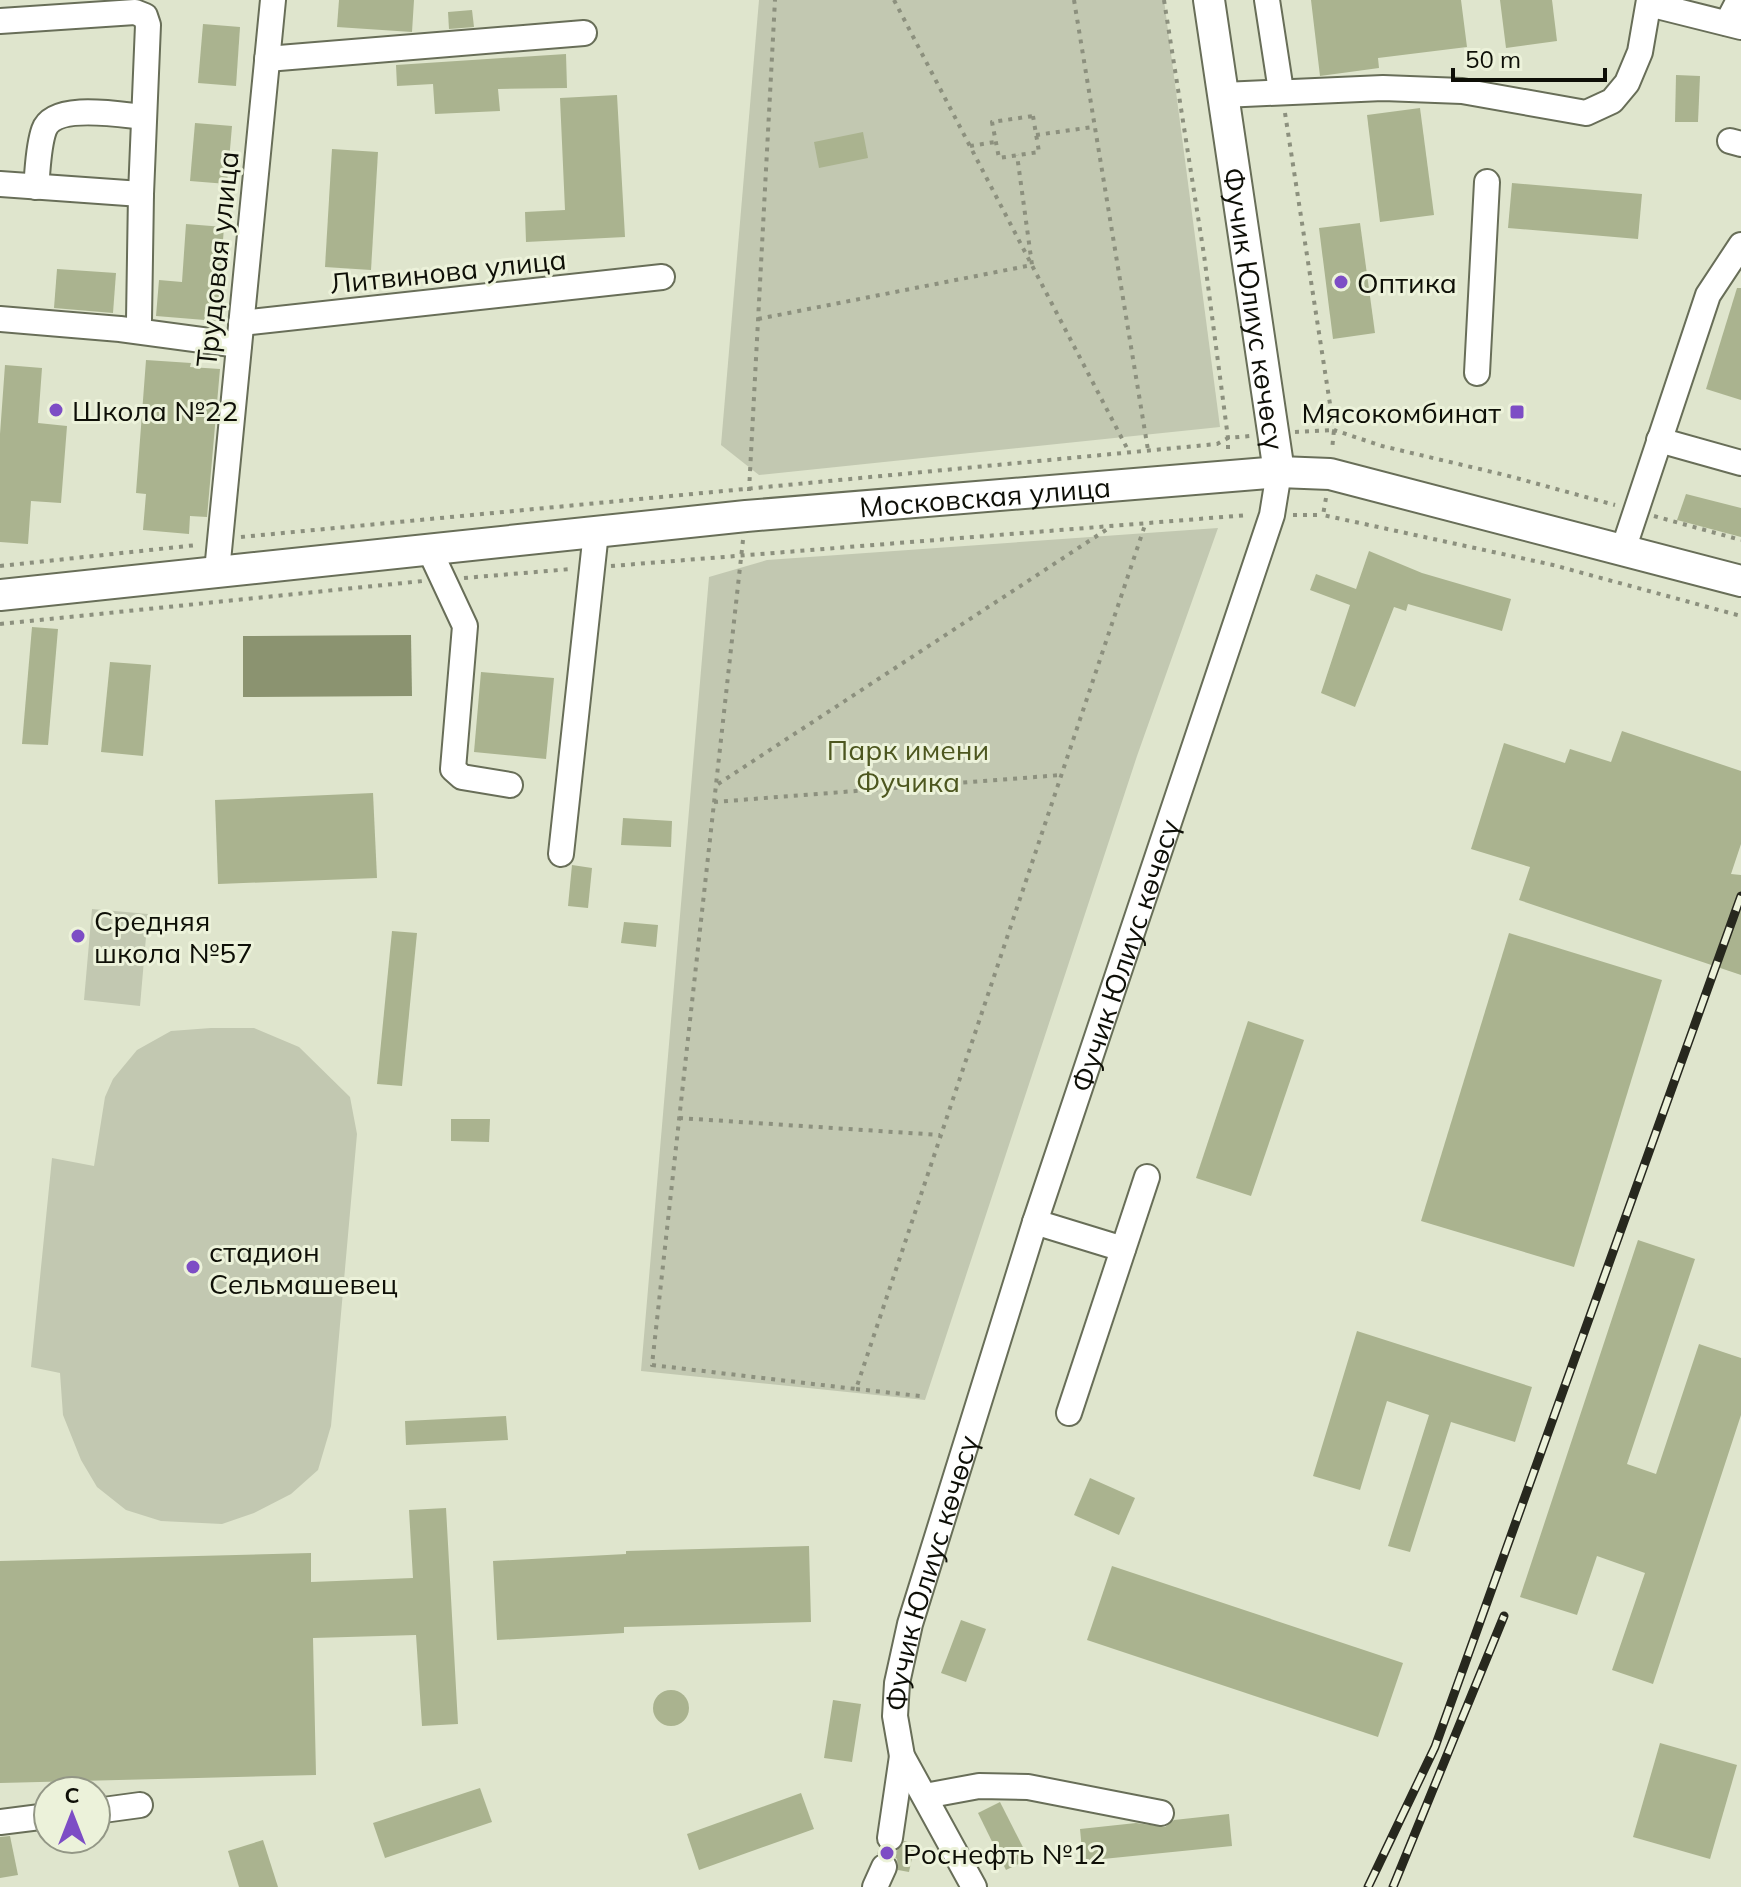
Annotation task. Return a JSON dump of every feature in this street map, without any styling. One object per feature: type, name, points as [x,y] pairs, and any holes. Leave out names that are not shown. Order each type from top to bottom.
[{"type":"main road","name":"Фучик Юлиус көчөсү","points":[[1209,0],[1279,472]]},
{"type":"main road","name":"Московская улица","points":[[0,595],[596,532],[747,502],[1279,472],[1330,474],[1741,581]]},
{"type":"street","name":"Трудовая улица","points":[[217,571],[273,0]]},
{"type":"street","points":[[1267,0],[1281,91]]},
{"type":"street","points":[[1223,95],[1383,88],[1462,91],[1586,113],[1612,101],[1627,83],[1640,52],[1649,2],[1734,25],[1739,0]]},
{"type":"street","points":[[0,21],[135,12],[145,16],[148,25],[139,320]]},
{"type":"street","points":[[267,59],[584,33]]},
{"type":"street","points":[[36,187],[44,128],[55,118],[73,112],[144,117]]},
{"type":"street","points":[[1477,373],[1487,182]]},
{"type":"street","points":[[0,184],[141,194]]},
{"type":"street","points":[[1623,550],[1708,295],[1741,245]]},
{"type":"street","name":"Литвинова улица","points":[[0,319],[120,329],[240,334],[662,277]]},
{"type":"street","points":[[1659,440],[1741,463]]},
{"type":"street","name":"Фучик Юлиус көчөсү","points":[[972,1886],[902,1756],[895,1716],[897,1683],[910,1624],[1035,1222],[1272,515],[1279,472]]},
{"type":"street","points":[[561,854],[596,532]]},
{"type":"street","points":[[429,549],[465,626],[453,769],[462,777],[510,785]]},
{"type":"street","points":[[1069,1413],[1147,1177]]},
{"type":"street","points":[[1035,1222],[1123,1249]]},
{"type":"street","points":[[890,1838],[902,1756]]},
{"type":"street","points":[[925,1796],[979,1786],[1028,1787],[1161,1813]]},
{"type":"street","points":[[112,1809],[140,1805]]},
{"type":"street","points":[[0,1822],[32,1818]]},
{"type":"path","points":[[775,0],[747,502],[652,1365],[920,1396]]},
{"type":"path","points":[[894,0],[1129,452]]},
{"type":"path","points":[[1074,0],[1148,450]]},
{"type":"path","points":[[1164,0],[1204,255],[1228,438]]},
{"type":"path","points":[[1281,91],[1334,430],[1323,515]]},
{"type":"path","points":[[1033,116],[1036,135],[1039,152],[999,158],[992,122],[1033,116]]},
{"type":"path","points":[[1036,135],[1093,127]]},
{"type":"path","points":[[970,146],[996,141]]},
{"type":"path","points":[[1017,155],[1032,265]]},
{"type":"path","points":[[758,319],[1032,265]]},
{"type":"path","points":[[0,566],[194,545],[220,539],[747,502],[1129,452],[1217,444],[1228,438],[1334,430],[1382,446],[1505,475],[1741,540]]},
{"type":"path","points":[[0,624],[443,579],[1146,522],[1272,515],[1323,515],[1553,565],[1741,616]]},
{"type":"path","points":[[856,1389],[1146,522]]},
{"type":"path","points":[[716,785],[1114,525]]},
{"type":"path","points":[[714,802],[1061,775]]},
{"type":"path","points":[[679,1118],[940,1135]]},
{"type":"green space","points":[[759,0],[1164,0],[1220,427],[759,475],[721,445]]},
{"type":"green space","name":"Парк имени Фучика","points":[[1218,528],[1137,756],[925,1400],[641,1371],[709,577],[767,560]]},
{"type":"green space","points":[[92,909],[148,914],[140,1006],[84,1000]]},
{"type":"green space","name":"стадион Сельмашевец","points":[[254,1028],[299,1047],[350,1097],[357,1134],[331,1426],[318,1470],[291,1494],[254,1513],[222,1524],[161,1521],[126,1510],[97,1487],[81,1460],[63,1415],[60,1373],[31,1367],[52,1158],[94,1166],[105,1097],[113,1079],[137,1050],[171,1031]]},
{"type":"shaded area","points":[[411,635],[412,696],[243,697],[243,636]]},
{"type":"building","points":[[339,0],[414,0],[412,32],[337,27]]},
{"type":"building","points":[[1311,0],[1461,0],[1467,47],[1378,58],[1379,68],[1320,76]]},
{"type":"building","points":[[1500,0],[1552,0],[1557,41],[1506,48]]},
{"type":"building","points":[[472,10],[474,27],[449,29],[448,12]]},
{"type":"building","points":[[203,24],[240,27],[236,86],[198,83]]},
{"type":"building","points":[[566,54],[567,88],[498,89],[500,111],[435,114],[433,84],[397,86],[396,65]]},
{"type":"building","points":[[1676,75],[1700,76],[1698,122],[1675,122]]},
{"type":"building","points":[[617,95],[625,237],[526,242],[525,212],[565,210],[560,98]]},
{"type":"building","points":[[1420,108],[1434,215],[1380,222],[1367,115]]},
{"type":"building","points":[[195,123],[232,126],[227,184],[190,181]]},
{"type":"building","points":[[863,132],[868,158],[819,168],[814,142]]},
{"type":"building","points":[[332,149],[378,152],[371,270],[325,267]]},
{"type":"building","points":[[1512,183],[1642,194],[1638,239],[1508,228]]},
{"type":"building","points":[[1360,223],[1375,333],[1333,339],[1319,228]]},
{"type":"building","points":[[186,224],[224,227],[217,321],[156,316],[159,280],[182,282]]},
{"type":"building","points":[[57,269],[116,273],[113,313],[54,308]]},
{"type":"building","points":[[1737,288],[1741,288],[1741,400],[1706,389]]},
{"type":"building","points":[[146,360],[191,363],[190,367],[220,369],[207,517],[190,516],[189,534],[143,530],[146,494],[136,493]]},
{"type":"building","points":[[5,365],[42,368],[38,423],[67,426],[61,503],[31,501],[28,544],[0,542],[0,434]]},
{"type":"building","points":[[1686,494],[1741,508],[1741,537],[1677,520]]},
{"type":"building","points":[[1369,551],[1422,573],[1511,599],[1502,631],[1408,604],[1406,611],[1394,607],[1355,707],[1321,693],[1350,605],[1310,590],[1316,574],[1356,589]]},
{"type":"building","points":[[32,627],[58,629],[48,745],[22,744]]},
{"type":"building","points":[[110,662],[151,665],[143,756],[101,752]]},
{"type":"building","points":[[481,672],[554,678],[546,759],[474,752]]},
{"type":"building","points":[[1622,731],[1741,771],[1741,844],[1731,874],[1741,875],[1741,975],[1519,900],[1530,867],[1471,849],[1504,743],[1565,763],[1570,749],[1611,762]]},
{"type":"building","points":[[373,793],[377,878],[218,884],[215,800]]},
{"type":"building","points":[[623,818],[672,821],[671,847],[621,845]]},
{"type":"building","points":[[572,865],[592,868],[588,908],[568,906]]},
{"type":"building","points":[[624,922],[658,925],[656,947],[621,943]]},
{"type":"building","points":[[392,931],[417,933],[402,1086],[377,1084]]},
{"type":"building","points":[[1509,933],[1662,980],[1574,1267],[1421,1221]]},
{"type":"building","points":[[1248,1021],[1304,1040],[1251,1196],[1196,1178]]},
{"type":"building","points":[[451,1119],[490,1119],[489,1142],[451,1141]]},
{"type":"building","points":[[1638,1240],[1695,1259],[1627,1464],[1656,1474],[1699,1344],[1741,1358],[1741,1415],[1653,1684],[1612,1670],[1645,1573],[1597,1556],[1577,1615],[1520,1597]]},
{"type":"building","points":[[1357,1331],[1532,1387],[1515,1442],[1451,1422],[1410,1552],[1388,1546],[1429,1415],[1387,1401],[1360,1490],[1313,1476]]},
{"type":"building","points":[[506,1416],[508,1440],[406,1445],[405,1421]]},
{"type":"building","points":[[1090,1478],[1135,1498],[1119,1535],[1074,1515]]},
{"type":"building","points":[[446,1508],[458,1724],[422,1726],[416,1635],[313,1638],[316,1775],[112,1780],[112,1775],[32,1775],[32,1782],[0,1783],[0,1561],[311,1553],[311,1582],[413,1578],[409,1510]]},
{"type":"building","points":[[809,1546],[811,1622],[624,1627],[624,1633],[497,1640],[493,1561],[626,1554],[626,1551]]},
{"type":"building","points":[[1112,1566],[1403,1663],[1378,1737],[1087,1640]]},
{"type":"building","points":[[961,1620],[986,1629],[966,1682],[941,1673]]},
{"type":"building","points":[[671,1690],[684,1695],[689,1708],[684,1721],[671,1726],[658,1721],[653,1708],[658,1695]]},
{"type":"building","points":[[833,1700],[861,1704],[852,1762],[824,1758]]},
{"type":"building","points":[[1660,1743],[1737,1765],[1710,1859],[1633,1837]]},
{"type":"building","points":[[480,1788],[492,1822],[385,1858],[373,1823]]},
{"type":"building","points":[[801,1793],[814,1829],[699,1870],[687,1834]]},
{"type":"building","points":[[1000,1802],[1029,1859],[1006,1870],[978,1813]]},
{"type":"building","points":[[1229,1814],[1232,1846],[1083,1861],[1080,1829],[1136,1823],[1165,1827],[1174,1820]]},
{"type":"building","points":[[10,1836],[18,1875],[0,1878],[0,1837]]},
{"type":"building","points":[[263,1840],[278,1887],[239,1887],[228,1851]]},
{"type":"building","points":[[904,1841],[915,1844],[909,1872],[898,1870],[897,1859],[891,1854],[877,1854],[879,1848],[887,1853],[896,1852]]},
{"type":"railway","points":[[1368,1887],[1435,1747],[1741,896]]},
{"type":"railway","points":[[1393,1887],[1504,1616]]},
{"type":"place","name":"Оптика","points":[[1341,282]]},
{"type":"place","name":"Школа №22","points":[[56,410]]},
{"type":"place","name":"Мясокомбинат","points":[[1517,412]]},
{"type":"place","name":"Средняя школа №57","points":[[78,936]]},
{"type":"place","name":"стадион Сельмашевец","points":[[193,1267]]},
{"type":"place","name":"Роснефть №12","points":[[887,1853]]}]
